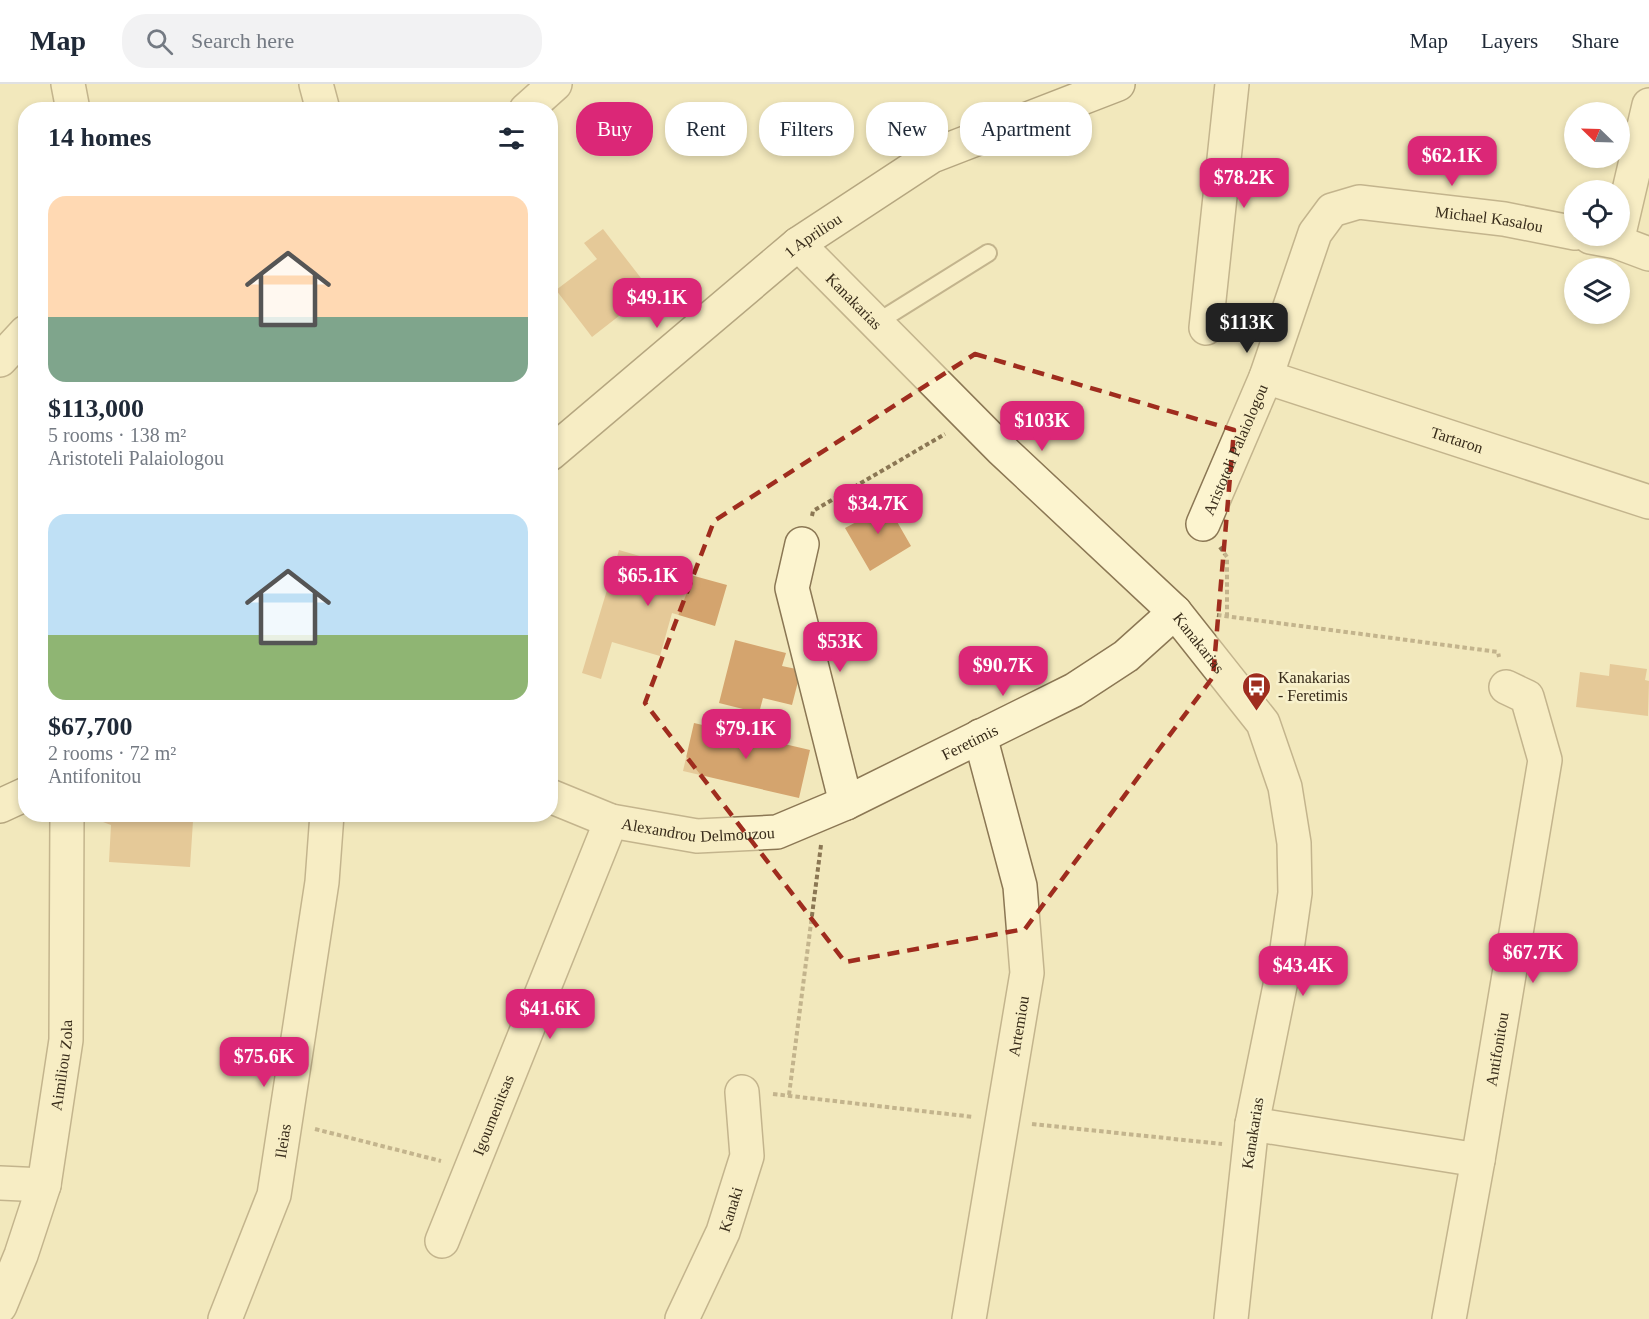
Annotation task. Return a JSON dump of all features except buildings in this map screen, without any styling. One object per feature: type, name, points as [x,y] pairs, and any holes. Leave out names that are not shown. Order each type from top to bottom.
[{"type":"street","points":[[68,84],[71,102]]},
{"type":"street","points":[[316,84],[321,102]]},
{"type":"street","points":[[535,102],[555,84]]},
{"type":"street","name":"1 Apriliou","points":[[558,447],[798,244],[932,156],[1118,84]]},
{"type":"street","points":[[1206,328],[1232,84]]},
{"type":"street","points":[[1630,185],[1649,105]]},
{"type":"street","name":"Michael Kasalou","points":[[1332,210],[1359,202],[1504,219],[1564,232]]},
{"type":"street","name":"Aristoteli Palaiologou","points":[[1203,524],[1266,377],[1315,233],[1332,210]]},
{"type":"street","points":[[1630,243],[1649,254]]},
{"type":"street","name":"Kanakarias","points":[[798,244],[971,418],[1175,612],[1263,723],[1284,787],[1294,843],[1294,903],[1286,956],[1252,1124],[1231,1319]]},
{"type":"street","points":[[0,360],[18,341]]},
{"type":"street","name":"Tartaron","points":[[1266,377],[1649,502]]},
{"type":"street","points":[[802,544],[792,588],[836,807]]},
{"type":"street","name":"Feretimis","points":[[836,807],[1074,690],[1126,656],[1175,612]]},
{"type":"street","name":"Antifonitou","points":[[1449,1319],[1545,760],[1527,697],[1506,687]]},
{"type":"street","name":"Artemiou","points":[[969,1319],[1027,974],[1020,886],[980,736]]},
{"type":"street","points":[[0,807],[18,798]]},
{"type":"street","name":"Alexandrou Delmouzou","points":[[558,799],[611,821],[698,836],[777,832],[836,807]]},
{"type":"street","name":"Igoumenitsas","points":[[442,1241],[611,821]]},
{"type":"street","name":"Aimiliou Zola","points":[[0,1306],[21,1255],[44,1185],[66,1040],[67,822]]},
{"type":"street","name":"Ileias","points":[[225,1319],[274,1195],[322,882],[326,822]]},
{"type":"street","name":"Kanaki","points":[[682,1319],[723,1233],[747,1156],[742,1092]]},
{"type":"street","points":[[1252,1124],[1478,1160]]},
{"type":"street","points":[[0,1183],[44,1185]]},
{"type":"lane","points":[[876,323],[988,253]]},
{"type":"path","points":[[802,544],[813,510],[971,418]]},
{"type":"path","points":[[1203,524],[1227,558],[1227,616]]},
{"type":"path","points":[[1175,612],[1227,616],[1498,652],[1506,687]]},
{"type":"path","points":[[789,1095],[836,807]]},
{"type":"path","points":[[285,1122],[471,1169]]},
{"type":"highlighted area","points":[[975,354],[1234,430],[1213,677],[1025,929],[845,962],[645,703],[714,521]]},
{"type":"place","name":"Kanakarias - Feretimis","points":[[1257,712]]}]
